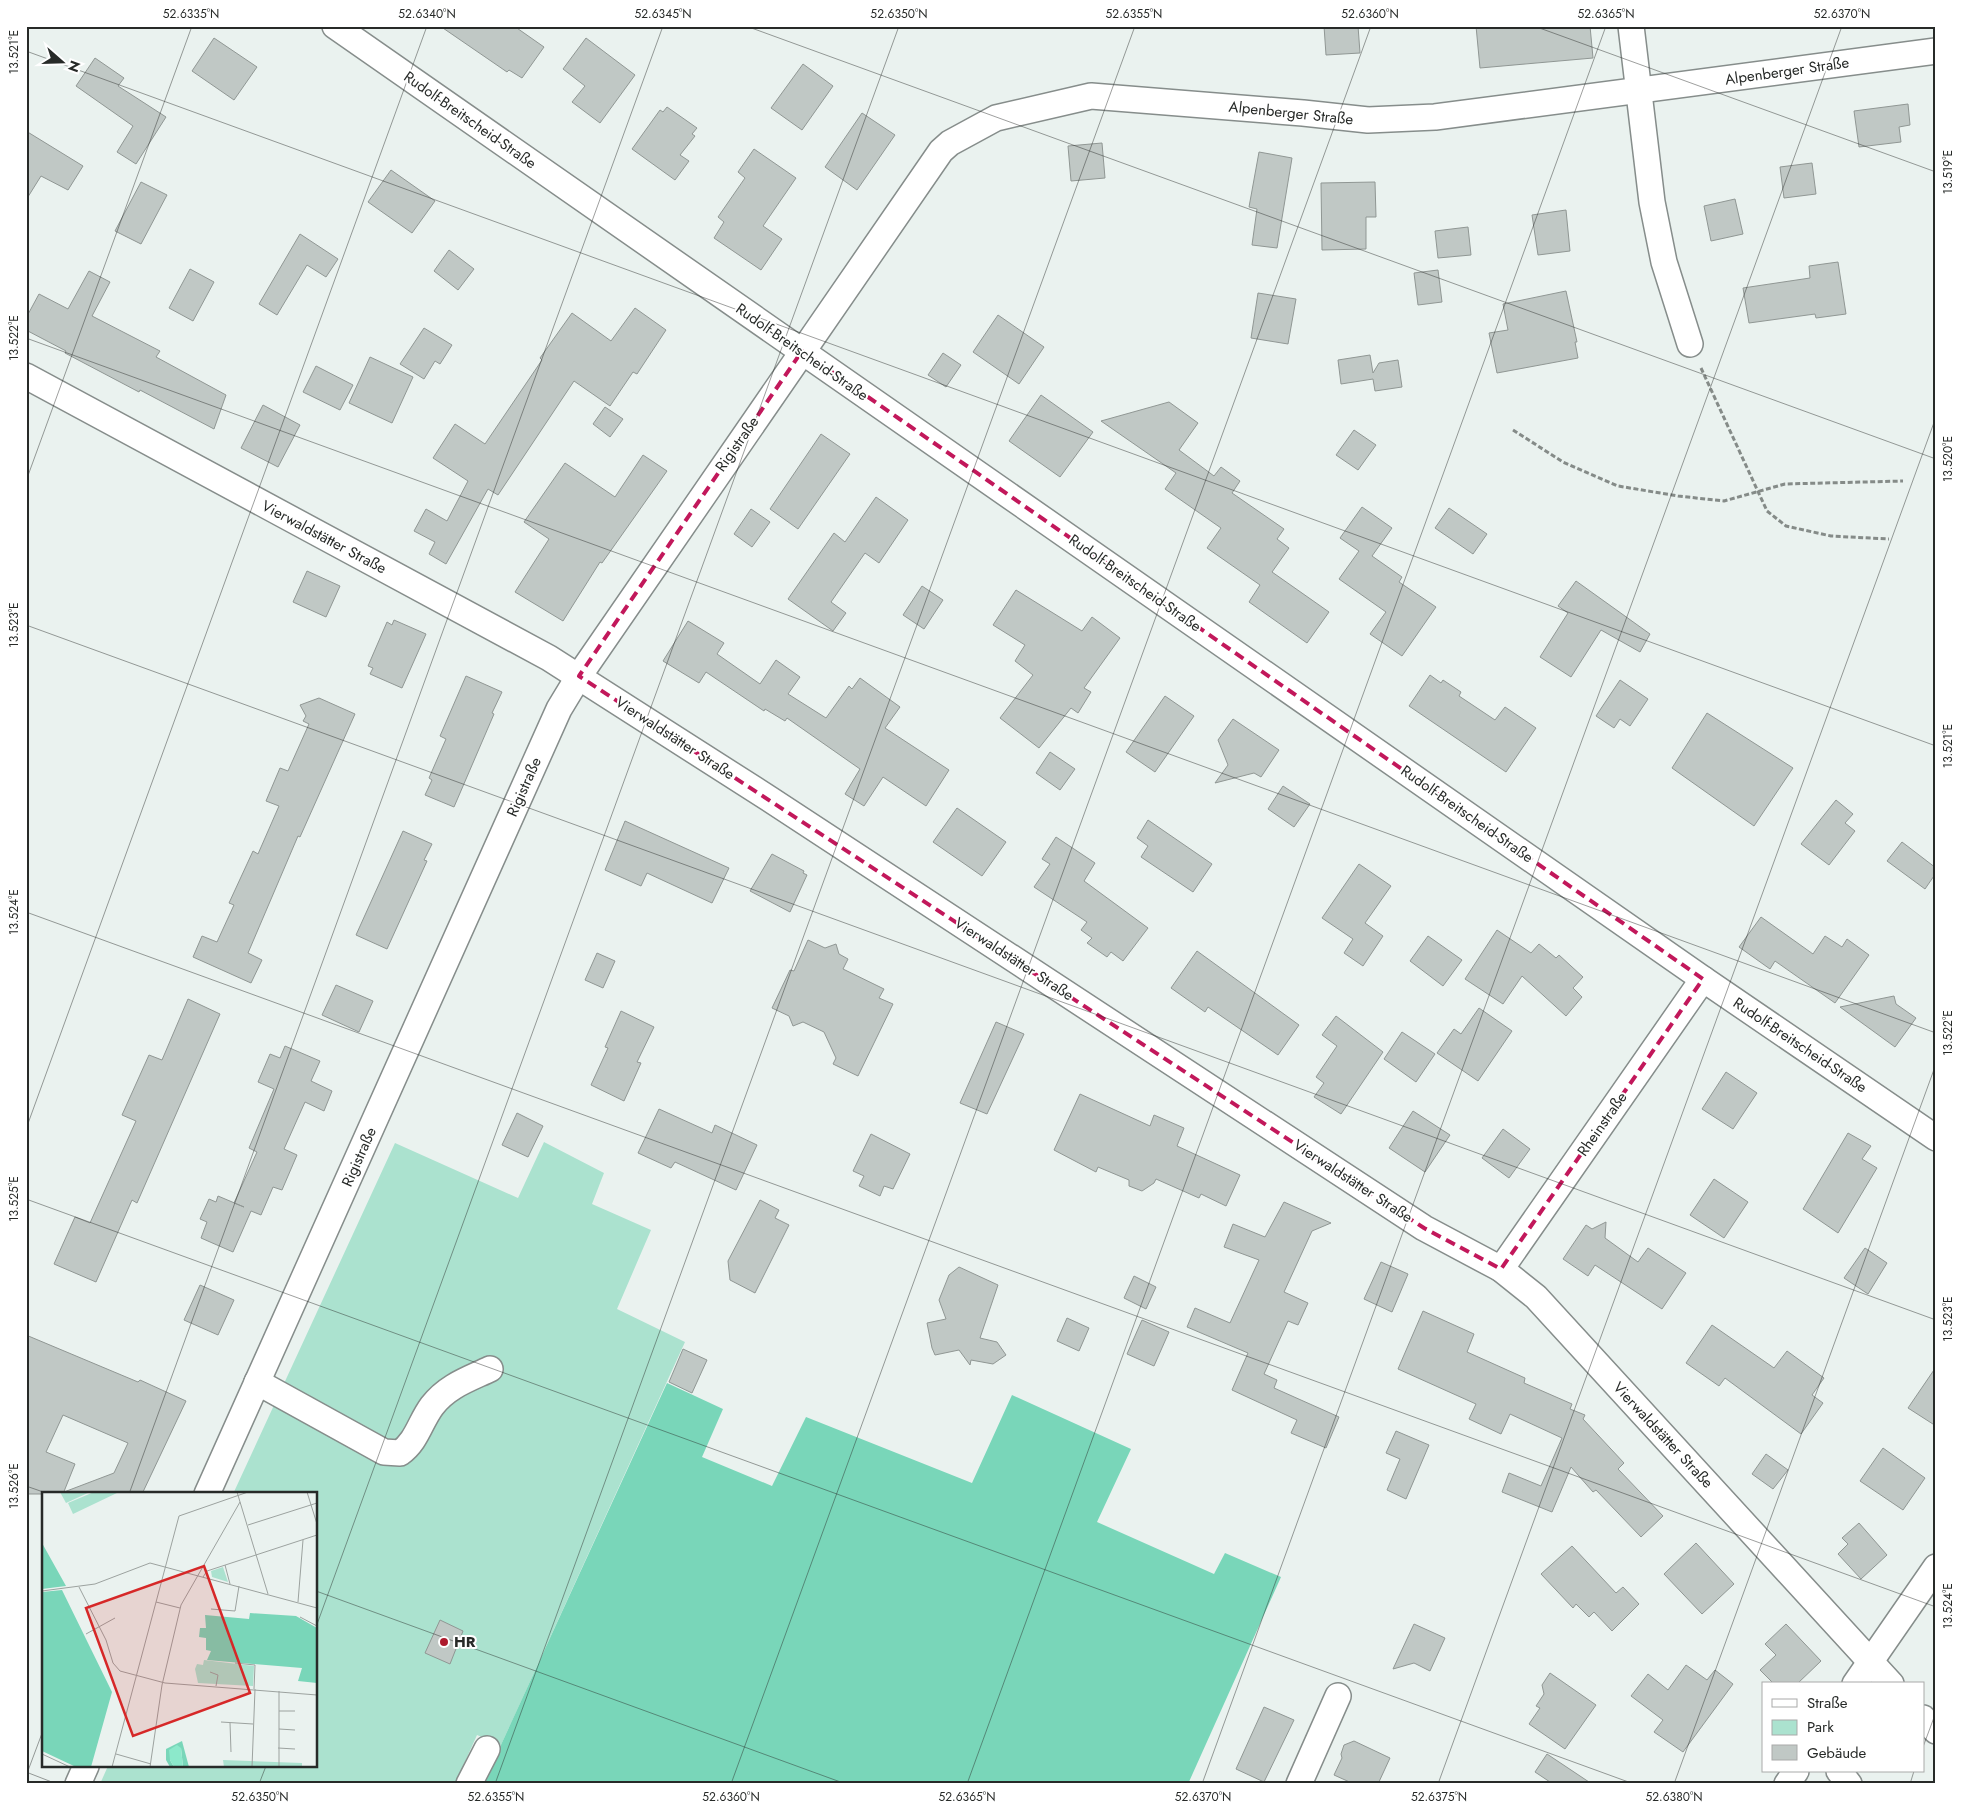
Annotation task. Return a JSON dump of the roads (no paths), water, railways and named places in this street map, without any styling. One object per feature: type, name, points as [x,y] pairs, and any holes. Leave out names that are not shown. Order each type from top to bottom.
[{"type":"street","name":"Rudolf-Breitscheid-Straße","points":[[335,26],[1703,979],[1936,1138]]},
{"type":"street","points":[[1631,26],[1652,202],[1662,253],[1690,344]]},
{"type":"street","name":"Alpenberger Straße","points":[[950,143],[996,118],[1091,96],[1368,120],[1435,117],[1936,51]]},
{"type":"street","name":"Rigistraße","points":[[208,1492],[559,710],[579,676],[802,351],[941,151],[950,143]]},
{"type":"street","name":"Vierwaldstätter Straße","points":[[26,376],[549,658],[579,676],[1424,1228],[1501,1269],[1536,1297],[1889,1682]]},
{"type":"street","name":"Rheinstraße","points":[[1501,1269],[1703,979]]},
{"type":"street","points":[[257,1382],[384,1452],[400,1453],[411,1445],[432,1406],[448,1389],[490,1369]]},
{"type":"street","points":[[1857,1682],[1936,1567]]},
{"type":"street","points":[[1299,1784],[1338,1696]]},
{"type":"street","points":[[1924,1719],[1936,1731]]},
{"type":"street","points":[[469,1784],[487,1749]]},
{"type":"street","points":[[78,1784],[85,1768]]},
{"type":"street","points":[[1787,1784],[1795,1772]]},
{"type":"street","points":[[1840,1772],[1849,1784]]},
{"type":"place","name":"HR","points":[[444,1642]]}]
